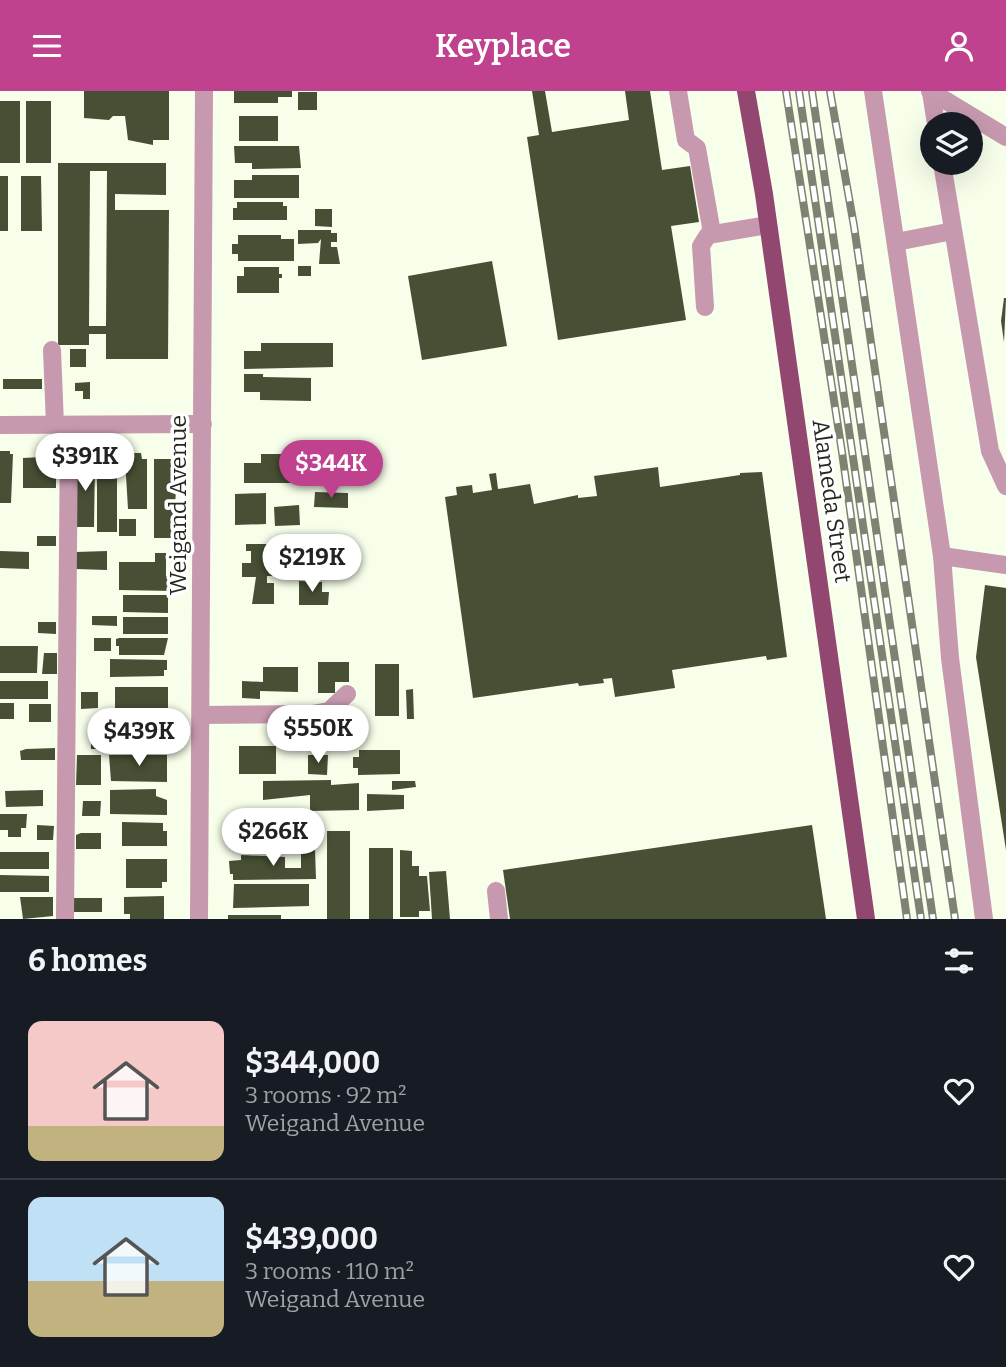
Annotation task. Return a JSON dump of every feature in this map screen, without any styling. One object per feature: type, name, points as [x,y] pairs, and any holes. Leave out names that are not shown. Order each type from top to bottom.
[{"type":"main road","name":"Alameda Street","points":[[746,91],[768,225],[866,919]]},
{"type":"street","name":"Weigand Avenue","points":[[199,919],[204,91]]},
{"type":"street","points":[[678,91],[686,140],[697,148],[712,233]]},
{"type":"street","points":[[873,91],[942,557],[950,658],[984,919]]},
{"type":"street","points":[[930,91],[934,112]]},
{"type":"street","points":[[930,91],[1006,137]]},
{"type":"street","points":[[944,175],[990,451],[1006,486]]},
{"type":"street","points":[[705,307],[701,246],[712,233],[768,225]]},
{"type":"street","points":[[896,242],[953,231]]},
{"type":"street","points":[[52,350],[62,425],[65,919]]},
{"type":"street","points":[[0,425],[202,425]]},
{"type":"street","points":[[942,557],[1006,565]]},
{"type":"street","points":[[201,715],[329,712],[347,694]]},
{"type":"street","points":[[496,891],[499,919]]},
{"type":"building","points":[[84,91],[169,91],[169,140],[153,140],[153,145],[128,140],[125,116],[113,116],[109,120],[84,118]]},
{"type":"building","points":[[234,91],[292,91],[292,97],[278,97],[278,103],[234,103]]},
{"type":"building","points":[[532,91],[545,91],[552,132],[629,120],[625,91],[650,91],[662,170],[690,166],[699,222],[671,226],[686,320],[558,340],[527,137],[539,135]]},
{"type":"building","points":[[298,92],[317,92],[317,110],[298,110]]},
{"type":"building","points":[[0,101],[20,101],[20,163],[0,163]]},
{"type":"building","points":[[26,101],[51,101],[51,163],[26,163]]},
{"type":"building","points":[[239,116],[278,116],[278,141],[239,141]]},
{"type":"building","points":[[234,146],[299,146],[301,168],[252,169],[252,163],[235,163]]},
{"type":"building","points":[[58,163],[166,163],[166,195],[115,194],[115,210],[169,210],[168,359],[106,359],[106,334],[89,334],[89,345],[58,345]],"holes":[[[90,171],[107,171],[106,326],[89,326]]]},
{"type":"building","points":[[252,175],[299,175],[299,198],[234,198],[234,180],[252,180]]},
{"type":"building","points":[[0,176],[8,176],[8,231],[0,231]]},
{"type":"building","points":[[21,176],[41,176],[42,231],[21,231]]},
{"type":"building","points":[[237,202],[283,202],[283,206],[287,206],[287,220],[233,220],[233,208],[237,208]]},
{"type":"building","points":[[315,209],[332,209],[332,227],[315,226]]},
{"type":"building","points":[[298,230],[331,230],[331,233],[337,233],[337,242],[331,242],[331,247],[337,247],[340,264],[319,264],[321,239],[318,243],[298,244]]},
{"type":"building","points":[[238,235],[281,235],[281,239],[294,239],[294,261],[238,261],[238,254],[232,254],[232,244],[238,244]]},
{"type":"building","points":[[492,261],[507,346],[422,360],[408,276]]},
{"type":"building","points":[[298,266],[311,266],[311,276],[298,276]]},
{"type":"building","points":[[244,267],[279,267],[282,278],[279,278],[279,293],[237,293],[237,276],[244,276]]},
{"type":"building","points":[[1006,298],[1004,342],[1001,321]]},
{"type":"building","points":[[261,343],[333,343],[333,367],[244,369],[244,351],[261,351]]},
{"type":"building","points":[[70,349],[86,349],[86,367],[70,367]]},
{"type":"building","points":[[244,374],[311,378],[311,401],[260,400],[260,392],[244,392]]},
{"type":"building","points":[[3,379],[42,379],[42,389],[3,389]]},
{"type":"building","points":[[90,382],[90,399],[83,399],[83,391],[75,391],[75,383]]},
{"type":"building","points":[[0,451],[10,451],[10,454],[13,454],[11,503],[0,503]]},
{"type":"building","points":[[130,453],[141,453],[142,459],[147,459],[147,509],[128,509],[125,459],[130,459]]},
{"type":"building","points":[[261,454],[302,454],[302,483],[244,483],[244,463],[261,463]]},
{"type":"building","points":[[23,458],[48,458],[48,464],[56,464],[56,488],[23,488]]},
{"type":"building","points":[[76,459],[95,459],[94,527],[75,527]]},
{"type":"building","points":[[97,459],[109,459],[109,471],[117,471],[117,532],[97,532]]},
{"type":"building","points":[[154,459],[178,459],[173,538],[154,538]]},
{"type":"building","points":[[658,467],[660,487],[740,473],[762,472],[787,657],[767,660],[766,656],[672,670],[675,688],[615,697],[612,678],[603,679],[604,683],[579,686],[578,683],[473,698],[445,497],[457,495],[456,487],[472,485],[473,493],[492,490],[489,474],[496,473],[498,489],[530,484],[534,504],[578,495],[578,498],[597,496],[594,476]]},
{"type":"building","points":[[315,492],[348,493],[348,508],[314,507]]},
{"type":"building","points":[[266,493],[266,524],[235,525],[235,494]]},
{"type":"building","points":[[299,505],[300,525],[275,526],[274,507]]},
{"type":"building","points":[[119,519],[136,519],[136,536],[119,536]]},
{"type":"building","points":[[37,536],[56,536],[56,546],[37,546]]},
{"type":"building","points":[[246,544],[276,544],[276,576],[267,576],[267,583],[274,583],[274,604],[252,604],[256,577],[242,577],[242,563],[251,563],[251,551],[246,551]]},
{"type":"building","points":[[0,551],[29,552],[29,569],[0,568]]},
{"type":"building","points":[[107,551],[107,570],[76,569],[76,552]]},
{"type":"building","points":[[155,553],[166,553],[166,576],[175,576],[174,591],[119,590],[119,562],[155,562]]},
{"type":"building","points":[[299,581],[322,582],[322,592],[329,592],[328,605],[299,605]]},
{"type":"building","points":[[985,585],[1006,588],[1006,850],[976,657]]},
{"type":"building","points":[[123,595],[168,595],[168,613],[123,612]]},
{"type":"building","points":[[92,616],[117,616],[117,626],[92,625]]},
{"type":"building","points":[[123,617],[168,617],[168,634],[123,634]]},
{"type":"building","points":[[38,622],[56,622],[56,634],[38,633]]},
{"type":"building","points":[[94,638],[111,638],[111,651],[94,651]]},
{"type":"building","points":[[119,638],[168,638],[164,655],[119,655],[119,646],[116,646],[116,639]]},
{"type":"building","points":[[0,646],[38,646],[37,673],[0,673]]},
{"type":"building","points":[[44,653],[57,653],[57,674],[42,674]]},
{"type":"building","points":[[110,659],[167,660],[167,670],[164,670],[164,676],[110,677]]},
{"type":"building","points":[[318,662],[349,662],[349,682],[335,682],[335,693],[318,693]]},
{"type":"building","points":[[375,664],[399,664],[399,716],[375,716]]},
{"type":"building","points":[[263,667],[298,667],[298,692],[260,691],[260,699],[242,698],[242,681],[263,682]]},
{"type":"building","points":[[0,681],[48,681],[48,699],[0,699]]},
{"type":"building","points":[[115,687],[168,687],[168,710],[115,710]]},
{"type":"building","points":[[413,689],[414,719],[407,719],[406,690]]},
{"type":"building","points":[[81,692],[98,692],[98,708],[81,709]]},
{"type":"building","points":[[0,703],[14,703],[14,719],[0,719]]},
{"type":"building","points":[[29,704],[51,704],[51,722],[29,722]]},
{"type":"building","points":[[98,725],[114,725],[114,731],[125,731],[125,725],[167,725],[167,749],[91,749],[91,733],[98,733]]},
{"type":"building","points":[[239,746],[276,746],[276,774],[239,774]]},
{"type":"building","points":[[55,748],[55,760],[21,760],[20,751]]},
{"type":"building","points":[[359,750],[400,750],[400,774],[358,775],[358,768],[353,768],[353,757],[359,757]]},
{"type":"building","points":[[77,755],[101,755],[101,785],[76,785]]},
{"type":"building","points":[[109,755],[167,755],[167,782],[111,781]]},
{"type":"building","points":[[308,755],[328,755],[327,775],[308,774]]},
{"type":"building","points":[[331,780],[331,785],[359,783],[359,810],[310,811],[310,795],[263,800],[263,781]]},
{"type":"building","points":[[392,781],[415,781],[416,787],[392,790]]},
{"type":"building","points":[[156,789],[156,796],[167,800],[167,815],[110,814],[110,790]]},
{"type":"building","points":[[43,790],[43,806],[6,807],[5,791]]},
{"type":"building","points":[[367,794],[404,795],[404,809],[367,811]]},
{"type":"building","points":[[83,801],[101,801],[100,816],[82,816]]},
{"type":"building","points":[[0,814],[27,814],[26,828],[21,828],[21,837],[8,837],[8,830],[0,830]]},
{"type":"building","points":[[280,814],[280,819],[282,815],[300,814],[300,825],[311,825],[311,838],[283,839],[283,825],[281,838],[249,838],[249,832],[234,832],[234,815]]},
{"type":"building","points":[[122,822],[163,823],[163,831],[167,831],[167,846],[122,846]]},
{"type":"building","points":[[37,825],[54,826],[53,840],[37,840]]},
{"type":"building","points":[[812,825],[826,919],[510,919],[503,870]]},
{"type":"building","points":[[327,831],[350,831],[350,919],[327,919]]},
{"type":"building","points":[[101,833],[101,849],[76,849],[76,835]]},
{"type":"building","points":[[369,848],[393,848],[393,919],[369,919]]},
{"type":"building","points":[[301,849],[315,849],[316,879],[233,880],[233,874],[230,874],[229,861],[241,860],[241,855],[285,857],[285,868],[301,868]]},
{"type":"building","points":[[400,850],[412,851],[412,866],[419,866],[419,876],[427,876],[430,911],[419,911],[419,917],[400,917]]},
{"type":"building","points":[[0,852],[49,852],[49,869],[0,869]]},
{"type":"building","points":[[126,859],[167,859],[167,882],[162,882],[162,888],[126,888]]},
{"type":"building","points":[[446,871],[450,919],[432,919],[429,872]]},
{"type":"building","points":[[0,875],[49,876],[49,892],[0,892]]},
{"type":"building","points":[[234,884],[309,884],[309,906],[233,908]]},
{"type":"building","points":[[164,896],[164,919],[130,919],[130,914],[124,914],[124,897]]},
{"type":"building","points":[[20,897],[53,897],[53,916],[23,919]]},
{"type":"building","points":[[74,898],[102,898],[102,912],[74,912]]},
{"type":"building","points":[[228,915],[281,915],[281,919],[228,919]]},
{"type":"railway","points":[[786,91],[842,452],[907,919]]},
{"type":"railway","points":[[799,91],[921,919]]},
{"type":"railway","points":[[812,91],[933,919]]},
{"type":"railway","points":[[830,91],[854,226],[955,919]]}]
